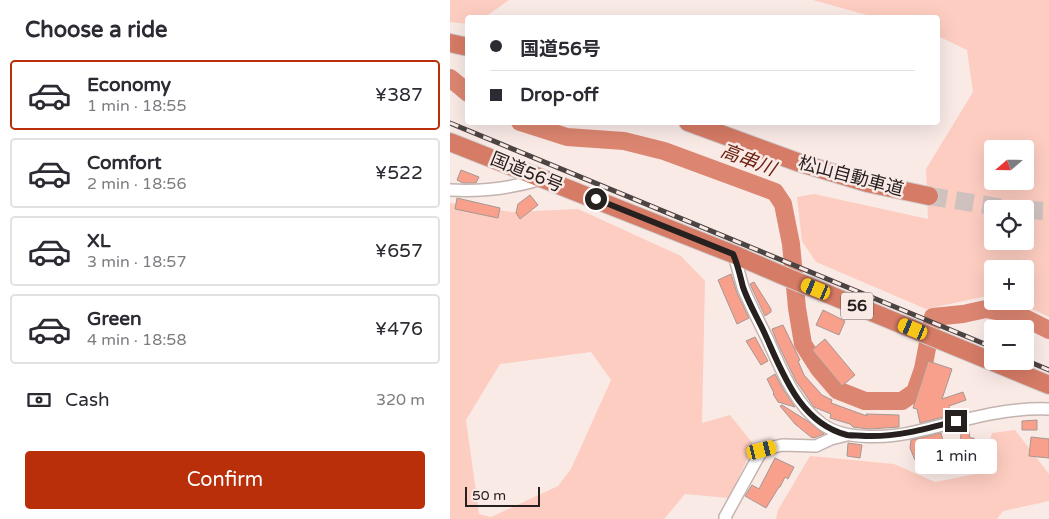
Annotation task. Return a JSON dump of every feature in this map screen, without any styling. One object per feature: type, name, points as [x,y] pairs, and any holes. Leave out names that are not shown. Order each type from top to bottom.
[{"type":"highway","name":"松山自動車道","points":[[696,125],[800,163],[867,183],[929,196]]},
{"type":"highway","name":"国道56号","points":[[450,142],[733,254],[1049,385]]},
{"type":"street","points":[[450,190],[481,190],[518,186],[544,179]]},
{"type":"street","points":[[733,254],[743,288],[788,384],[799,401],[823,425],[847,435]]},
{"type":"street","points":[[726,519],[725,517],[762,450],[782,444],[816,446],[847,435],[895,435],[917,432],[956,421],[1028,408],[1049,409]]},
{"type":"shaded area","points":[[450,0],[509,0],[488,15],[465,15],[465,24],[450,22]]},
{"type":"shaded area","points":[[813,0],[1049,0],[1049,317],[1034,310],[1034,260],[984,260],[984,297],[926,309],[816,262],[802,241],[797,197],[814,194],[928,219],[926,169],[973,92],[967,50],[940,37],[940,15],[867,15]]},
{"type":"shaded area","points":[[450,203],[512,212],[578,209],[681,256],[705,281],[702,423],[730,415],[754,445],[729,498],[685,494],[664,519],[450,519]],"holes":[[[591,352],[611,380],[571,469],[558,486],[491,517],[479,514],[466,420],[500,364]]]},
{"type":"shaded area","points":[[1015,430],[1049,474],[1049,501],[1003,511],[997,519],[776,519],[778,510],[810,456],[894,464],[935,482],[981,473],[992,433]]},
{"type":"building","points":[[461,170],[479,177],[476,183],[463,183],[457,180]]},
{"type":"building","points":[[530,195],[538,205],[520,219],[516,213],[518,204]]},
{"type":"building","points":[[457,198],[500,208],[498,218],[455,209]]},
{"type":"building","points":[[731,274],[737,293],[749,318],[737,324],[718,280]]},
{"type":"building","points":[[754,282],[771,309],[771,312],[765,316],[750,284]]},
{"type":"building","points":[[823,310],[845,321],[839,335],[816,325]]},
{"type":"building","points":[[783,325],[800,360],[798,361],[804,375],[822,395],[832,400],[831,403],[867,416],[866,414],[899,415],[899,427],[869,429],[853,427],[850,424],[830,418],[831,414],[814,407],[796,381],[772,329]]},
{"type":"building","points":[[755,337],[768,361],[761,365],[746,341]]},
{"type":"building","points":[[825,339],[855,375],[842,386],[812,350]]},
{"type":"building","points":[[928,361],[952,369],[942,399],[963,392],[966,400],[949,406],[951,415],[920,423],[917,409],[913,408]]},
{"type":"building","points":[[775,374],[795,407],[778,402],[773,394],[767,379]]},
{"type":"building","points":[[782,405],[824,434],[814,438],[811,437],[795,424],[780,406]]},
{"type":"building","points":[[1037,420],[1037,430],[1022,430],[1022,421]]},
{"type":"building","points":[[968,427],[970,438],[974,438],[973,456],[979,457],[978,469],[939,465],[937,451],[915,460],[910,448],[911,440],[941,433],[945,448],[960,446],[961,433],[950,431]]},
{"type":"building","points":[[1031,437],[1049,439],[1049,458],[1029,456]]},
{"type":"building","points":[[848,443],[862,445],[860,458],[847,456]]},
{"type":"building","points":[[775,458],[794,467],[788,479],[785,477],[766,508],[745,496],[752,485],[759,489]]},
{"type":"waterway","name":"高串川","points":[[450,78],[465,90]]},
{"type":"waterway","name":"高串川","points":[[529,125],[567,137],[624,141],[664,151],[775,192],[783,204],[791,244],[797,308],[803,344],[819,369],[837,390],[865,401],[902,401],[915,392],[923,369],[933,317],[963,314],[986,309],[1021,316],[1049,330]]},
{"type":"tunnel","points":[[929,196],[984,205]]},
{"type":"tunnel","points":[[1034,210],[1049,211]]},
{"type":"railway","points":[[450,123],[984,344]]},
{"type":"railway","points":[[1034,364],[1049,370]]},
{"type":"route","points":[[596,199],[733,254],[743,288],[788,384],[799,401],[823,425],[847,435],[873,436],[917,432],[956,421]]}]
